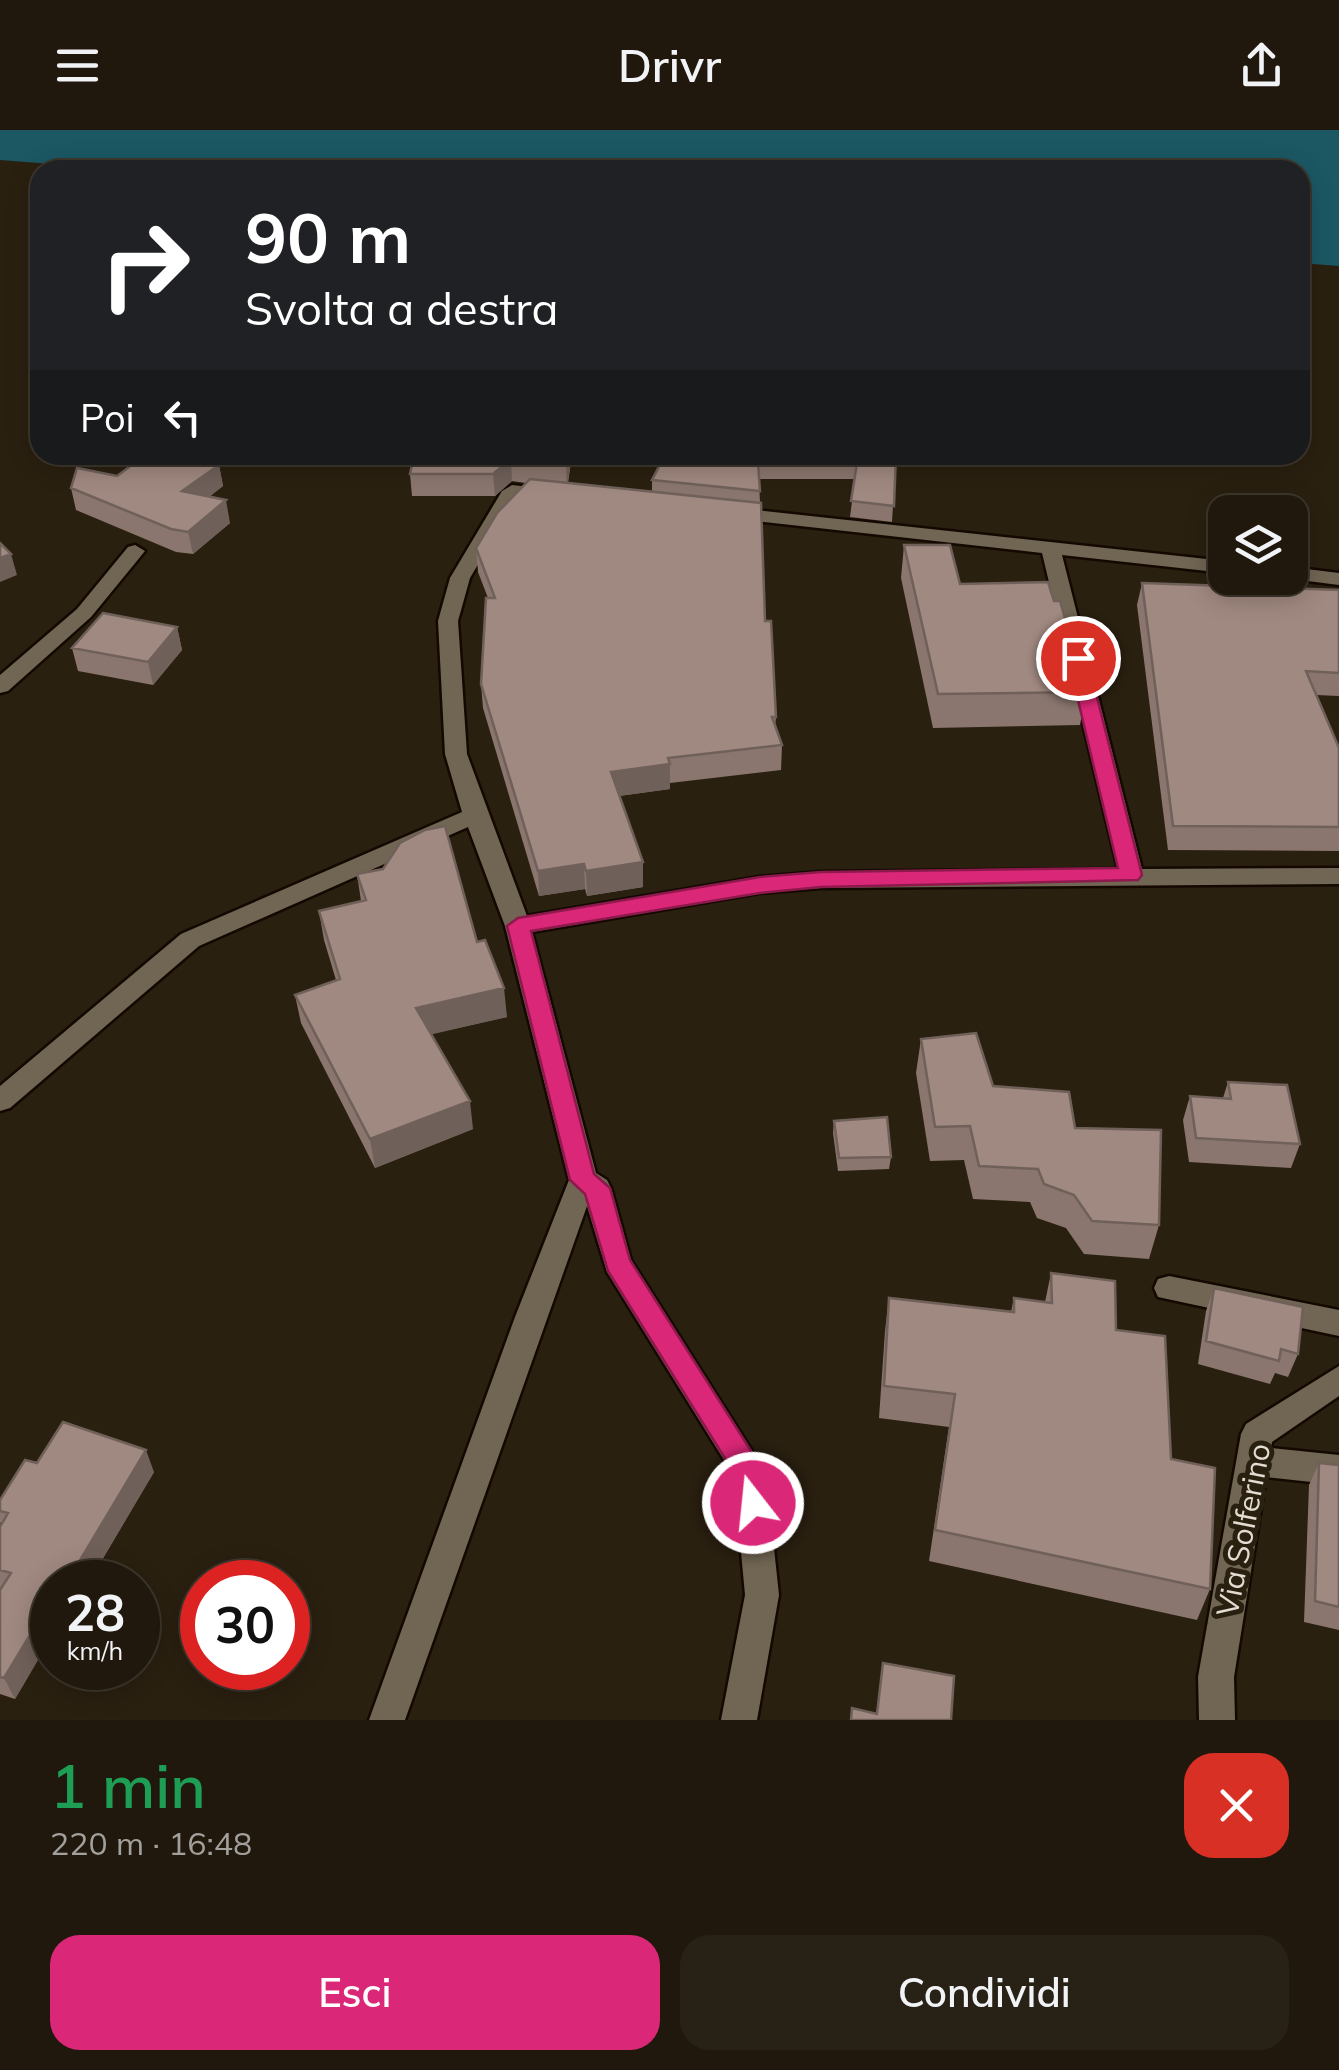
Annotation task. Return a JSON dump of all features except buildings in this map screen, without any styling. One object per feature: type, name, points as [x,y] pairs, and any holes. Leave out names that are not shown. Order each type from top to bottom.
[{"type":"street","points":[[387,1720],[530,1316],[583,1180],[518,926],[456,754],[448,621],[460,578],[512,491],[571,497]]},
{"type":"street","points":[[708,511],[1208,565]]},
{"type":"street","points":[[1051,550],[1130,875]]},
{"type":"street","points":[[0,686],[84,612],[135,551]]},
{"type":"street","points":[[1308,576],[1339,579]]},
{"type":"street","points":[[0,1101],[190,940],[475,815]]},
{"type":"street","points":[[518,926],[760,885],[821,880],[1339,876]]},
{"type":"street","points":[[583,1180],[596,1188],[617,1263],[750,1473],[762,1595],[739,1720]]},
{"type":"street","points":[[1169,1288],[1339,1323]]},
{"type":"street","name":"Via Solferino","points":[[1217,1720],[1216,1676],[1258,1434],[1339,1379]]},
{"type":"street","points":[[1252,1461],[1339,1470]]},
{"type":"water","points":[[0,130],[1339,130],[1339,266],[1310,264],[1310,160],[0,160]]},
{"type":"route","points":[[753,1503],[750,1473],[617,1263],[596,1188],[583,1180],[518,926],[760,885],[821,880],[1130,875],[1078,658]]}]
